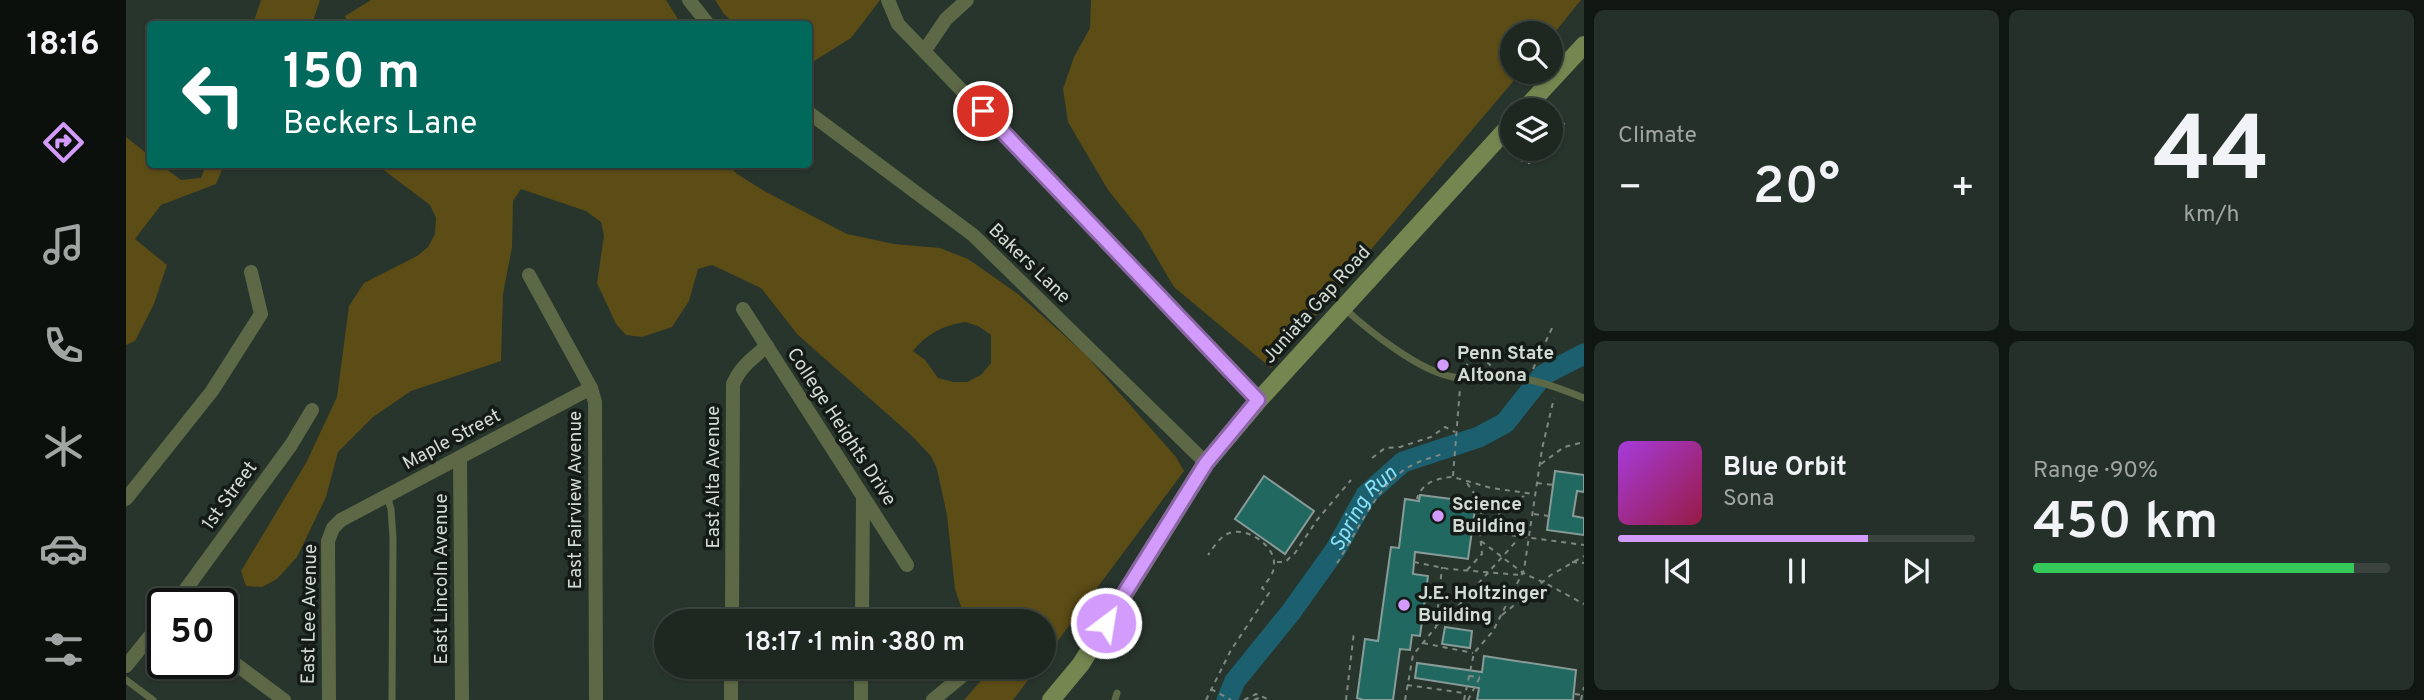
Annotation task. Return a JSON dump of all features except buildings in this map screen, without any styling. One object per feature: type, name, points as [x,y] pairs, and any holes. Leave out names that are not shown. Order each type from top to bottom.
[{"type":"main road","points":[[1535,98],[1584,45]]},
{"type":"main road","name":"Juniata Gap Road","points":[[1051,700],[1081,664],[1206,463],[1258,400],[1500,136]]},
{"type":"street","points":[[689,0],[706,21]]},
{"type":"street","points":[[888,0],[898,24],[1258,400]]},
{"type":"street","points":[[925,50],[946,19],[967,0]]},
{"type":"street","name":"Bakers Lane","points":[[812,115],[973,235],[1206,463]]},
{"type":"street","points":[[126,499],[212,391],[261,314],[251,272]]},
{"type":"street","name":"East Fairview Avenue","points":[[529,275],[591,388],[596,402],[596,700]]},
{"type":"street","name":"College Heights Drive","points":[[743,309],[907,565]]},
{"type":"street","name":"East Alta Avenue","points":[[732,609],[733,384],[744,366],[767,346]]},
{"type":"street","name":"Maple Street","points":[[333,528],[341,520],[591,388]]},
{"type":"street","name":"1st Street","points":[[187,588],[291,445],[312,410]]},
{"type":"street","name":"East Lincoln Avenue","points":[[460,458],[462,700]]},
{"type":"street","points":[[862,609],[863,497]]},
{"type":"street","name":"East Lee Avenue","points":[[328,700],[328,541],[333,528]]},
{"type":"street","points":[[126,666],[147,640]]},
{"type":"street","points":[[238,665],[284,700]]},
{"type":"street","points":[[731,700],[732,679]]},
{"type":"street","points":[[861,679],[861,700]]},
{"type":"street","points":[[933,700],[958,679]]},
{"type":"lane","points":[[1344,308],[1383,340],[1424,366],[1448,376],[1474,379],[1532,376],[1552,390],[1584,398]]},
{"type":"lane","points":[[387,496],[391,509],[393,538],[392,700]]},
{"type":"lane","points":[[126,680],[153,700]]},
{"type":"path","points":[[1532,376],[1553,326]]},
{"type":"path","points":[[1494,349],[1501,356]]},
{"type":"path","points":[[1462,372],[1476,356],[1483,358],[1491,366]]},
{"type":"path","points":[[1452,477],[1461,384]]},
{"type":"path","points":[[1464,700],[1474,653],[1493,632],[1522,574],[1552,390]]},
{"type":"path","points":[[1372,458],[1385,448],[1399,447],[1431,437],[1445,427],[1455,433]]},
{"type":"path","points":[[1540,464],[1564,447],[1584,442]]},
{"type":"path","points":[[1336,564],[1360,522],[1379,496],[1403,471],[1414,464],[1443,454]]},
{"type":"path","points":[[1419,498],[1420,491],[1427,484],[1437,479],[1452,477],[1535,494]]},
{"type":"path","points":[[1275,562],[1288,560],[1316,519],[1351,480]]},
{"type":"path","points":[[1466,570],[1480,557],[1480,532],[1483,526],[1480,502],[1467,482]]},
{"type":"path","points":[[1537,483],[1553,485]]},
{"type":"path","points":[[1483,526],[1491,523],[1504,506],[1527,494]]},
{"type":"path","points":[[1533,514],[1549,516]]},
{"type":"path","points":[[1472,530],[1584,545]]},
{"type":"path","points":[[1206,700],[1231,650],[1269,593],[1262,588],[1271,576],[1275,562],[1265,545],[1250,535],[1239,532],[1228,533],[1222,537],[1208,555]]},
{"type":"path","points":[[1300,535],[1304,539]]},
{"type":"path","points":[[1405,700],[1410,661],[1422,643],[1520,537]]},
{"type":"path","points":[[1481,541],[1522,574]]},
{"type":"path","points":[[1501,616],[1543,582],[1584,556]]},
{"type":"path","points":[[1414,562],[1466,570],[1522,574],[1584,604]]},
{"type":"path","points":[[1571,562],[1584,563]]},
{"type":"path","points":[[1436,627],[1442,567]]},
{"type":"path","points":[[1446,620],[1449,628]]},
{"type":"path","points":[[1346,700],[1354,632]]},
{"type":"path","points":[[1422,643],[1474,653]]},
{"type":"path","points":[[1468,700],[1480,678],[1469,676]]},
{"type":"path","points":[[1406,685],[1465,693]]},
{"type":"path","points":[[1582,700],[1584,687]]},
{"type":"path","points":[[1212,690],[1231,700]]},
{"type":"path","points":[[1244,700],[1253,694],[1270,700]]},
{"type":"path","points":[[1575,694],[1582,694]]},
{"type":"path","points":[[1254,700],[1262,697]]},
{"type":"shaded area","points":[[261,0],[320,0],[313,21],[254,21]]},
{"type":"shaded area","points":[[371,0],[666,0],[679,21],[347,21],[345,16]]},
{"type":"shaded area","points":[[715,0],[880,0],[851,38],[814,61],[812,21],[732,21]]},
{"type":"shaded area","points":[[1091,0],[1581,0],[1563,22],[1500,21],[1500,84],[1511,84],[1271,368],[1174,287],[1141,231],[1108,190],[1068,122],[1063,89],[1074,57],[1090,28]]},
{"type":"shaded area","points":[[126,137],[147,154],[147,168],[165,168],[181,180],[201,178],[205,168],[223,168],[216,184],[161,205],[135,239],[167,265],[154,304],[135,341],[126,345]]},
{"type":"shaded area","points":[[381,168],[731,168],[766,192],[847,234],[894,244],[940,248],[968,259],[1018,294],[1085,354],[1176,457],[1184,471],[1056,643],[1056,609],[962,609],[955,589],[947,515],[937,469],[931,456],[910,434],[798,335],[761,288],[712,265],[698,269],[689,301],[672,327],[642,337],[626,335],[616,324],[597,283],[604,236],[601,222],[586,211],[521,189],[513,201],[512,247],[503,294],[501,361],[411,391],[373,417],[338,452],[326,497],[297,557],[277,579],[262,587],[246,586],[241,571],[306,463],[337,397],[349,306],[364,283],[417,256],[428,247],[435,234],[436,218],[430,205]],"holes":[[[965,322],[978,326],[991,335],[991,363],[981,375],[967,382],[953,382],[938,378],[925,360],[913,351],[930,335],[950,325]]]},
{"type":"shaded area","points":[[982,679],[1029,679],[1013,700],[964,700]]},
{"type":"waterway","name":"Spring Run","points":[[1227,700],[1235,681],[1291,612],[1336,549],[1366,495],[1403,462],[1479,437],[1505,423],[1543,375],[1584,354]]},
{"type":"place","name":"Penn State Altoona","points":[[1443,365]]},
{"type":"place","name":"Science Building","points":[[1438,516]]},
{"type":"place","name":"J.E. Holtzinger Building","points":[[1404,605]]},
{"type":"route","points":[[983,111],[1258,400],[1206,463],[1106,623]]}]
